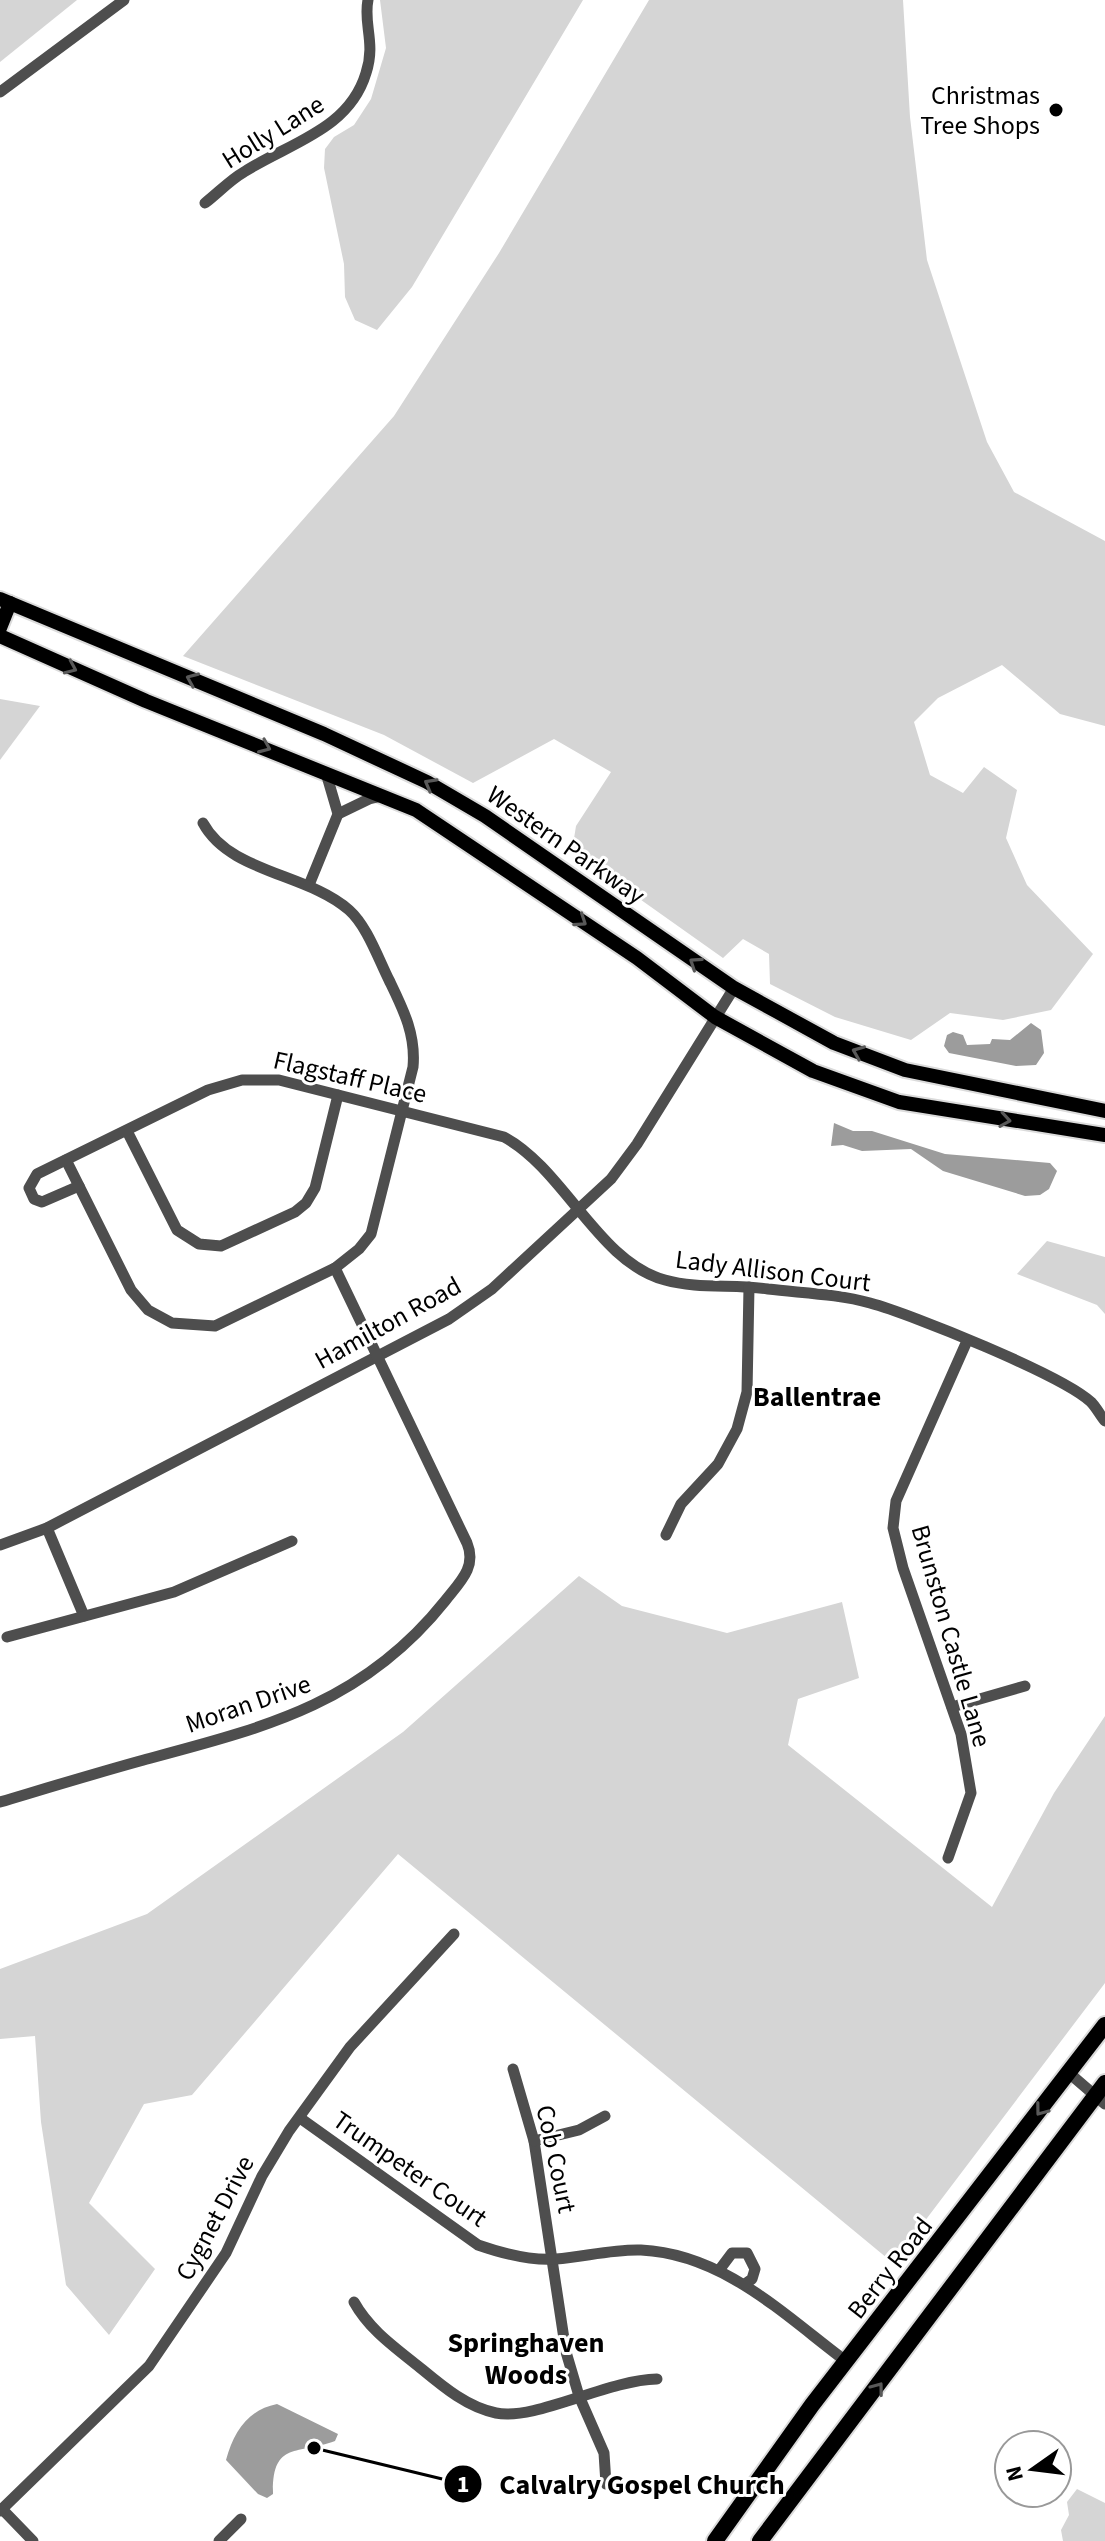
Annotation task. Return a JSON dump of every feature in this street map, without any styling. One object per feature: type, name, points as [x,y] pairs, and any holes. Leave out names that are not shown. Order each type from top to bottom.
[{"type":"highway","name":"Berry Road","points":[[715,2541],[847,2362],[1105,2025]]},
{"type":"highway","points":[[760,2541],[1100,2100],[1105,2083]]},
{"type":"main road","points":[[0,628],[5,601]]},
{"type":"main road","name":"Western Parkway","points":[[5,601],[324,734],[427,782],[485,816],[734,988],[781,1017],[834,1043],[905,1070],[1105,1111]]},
{"type":"main road","name":"Western Parkway","points":[[0,636],[146,701],[416,810],[637,958],[715,1017],[813,1071],[899,1102],[1105,1135]]},
{"type":"street","points":[[0,92],[124,0]]},
{"type":"street","name":"Holly Lane","points":[[205,203],[244,172],[320,131],[352,105],[366,74],[372,40],[366,9],[368,0]]},
{"type":"street","points":[[309,885],[338,814],[326,773]]},
{"type":"street","points":[[338,814],[369,799],[383,796]]},
{"type":"street","points":[[66,1160],[131,1290],[148,1310],[172,1323],[215,1326],[335,1268],[359,1249],[371,1234],[404,1111],[415,1048],[410,1026],[351,911],[309,885],[229,851],[213,841],[203,823]]},
{"type":"street","name":"Hamilton Road","points":[[0,1545],[47,1528],[379,1356],[449,1319],[492,1289],[577,1207],[611,1179],[637,1144],[734,988]]},
{"type":"street","name":"Flagstaff Place","points":[[79,1186],[42,1202],[30,1195],[32,1178],[208,1090],[238,1081],[279,1080],[512,1142],[528,1152],[577,1207]]},
{"type":"street","points":[[127,1131],[177,1230],[199,1244],[221,1246],[295,1212],[306,1203],[315,1188],[338,1095]]},
{"type":"street","name":"Lady Allison Court","points":[[577,1207],[642,1270],[666,1281],[749,1287],[870,1303],[967,1341],[1090,1401],[1105,1421]]},
{"type":"street","name":"Moran Drive","points":[[0,1802],[299,1713],[330,1699],[384,1665],[429,1622],[464,1578],[471,1553],[335,1268]]},
{"type":"street","points":[[666,1535],[681,1504],[718,1464],[737,1429],[747,1392],[749,1287]]},
{"type":"street","name":"Brunston Castle Lane","points":[[948,1858],[971,1793],[952,1707],[903,1568],[893,1528],[896,1501],[967,1341]]},
{"type":"street","points":[[47,1528],[84,1616]]},
{"type":"street","points":[[7,1637],[178,1591],[292,1541]]},
{"type":"street","points":[[952,1707],[1025,1686]]},
{"type":"street","name":"Cygnet Drive","points":[[1,2510],[149,2366],[226,2253],[277,2149],[350,2047],[454,1934]]},
{"type":"street","name":"Cob Court","points":[[513,2069],[534,2141],[564,2341],[579,2396],[604,2453],[606,2484]]},
{"type":"street","points":[[1069,2073],[1100,2100]]},
{"type":"street","points":[[534,2141],[579,2130],[605,2116]]},
{"type":"street","name":"Trumpeter Court","points":[[300,2118],[478,2245],[503,2254],[554,2260],[598,2252],[640,2250],[669,2253],[720,2269],[745,2284],[847,2362]]},
{"type":"street","points":[[720,2269],[732,2253],[747,2253],[755,2269],[752,2279],[745,2284]]},
{"type":"street","points":[[354,2302],[366,2324],[467,2403],[498,2414],[523,2412],[620,2382],[657,2379]]},
{"type":"street","points":[[1,2510],[33,2541]]},
{"type":"street","points":[[219,2541],[241,2519]]},
{"type":"shaded area","points":[[0,0],[77,0],[0,62]]},
{"type":"shaded area","points":[[380,0],[583,0],[412,287],[377,330],[355,320],[345,297],[344,264],[324,168],[325,149],[334,137],[354,125],[371,99],[386,48]]},
{"type":"shaded area","points":[[649,0],[903,0],[910,117],[927,260],[987,442],[1014,492],[1105,541],[1105,726],[1060,714],[1002,665],[938,698],[914,722],[930,775],[963,793],[984,767],[1017,790],[1006,838],[1027,885],[1093,954],[1051,1010],[1003,1020],[950,1013],[911,1040],[835,1017],[770,984],[769,954],[743,939],[723,958],[572,851],[576,826],[611,772],[554,739],[473,783],[384,735],[183,656],[394,416],[499,253]]},
{"type":"shaded area","points":[[0,699],[40,706],[0,760]]},
{"type":"shaded area","points":[[1031,1023],[1041,1030],[1044,1053],[1036,1065],[1016,1066],[949,1053],[944,1046],[947,1035],[953,1032],[963,1035],[967,1045],[990,1044],[992,1039],[1010,1040]]},
{"type":"shaded area","points":[[834,1123],[853,1131],[872,1131],[945,1154],[1050,1163],[1057,1171],[1049,1189],[1040,1195],[1025,1196],[943,1171],[911,1149],[862,1151],[843,1145],[831,1146]]},
{"type":"shaded area","points":[[1047,1241],[1105,1257],[1105,1314],[1097,1305],[1017,1274]]},
{"type":"shaded area","points":[[579,1576],[622,1606],[727,1633],[842,1602],[859,1678],[798,1699],[788,1745],[992,1907],[1054,1793],[1105,1716],[1105,1983],[893,2263],[398,1854],[192,2095],[144,2104],[89,2203],[155,2269],[109,2335],[66,2285],[41,2122],[35,2036],[0,2039],[0,1969],[147,1914],[403,1732]]},
{"type":"shaded area","points":[[277,2404],[338,2434],[335,2441],[298,2450],[282,2458],[274,2477],[273,2494],[267,2498],[258,2494],[226,2460],[243,2424],[258,2411]]},
{"type":"shaded area","points":[[1077,2489],[1105,2503],[1105,2541],[1063,2541],[1061,2530],[1069,2515],[1068,2509],[1073,2509],[1073,2494]]},
{"type":"place","name":"Christmas Tree Shops","points":[[1056,110]]},
{"type":"place","name":"Calvalry Gospel Church","points":[[314,2448]]},
{"type":"district","name":"Ballentrae","points":[[817,1397]]},
{"type":"district","name":"Springhaven Woods","points":[[526,2359]]}]
